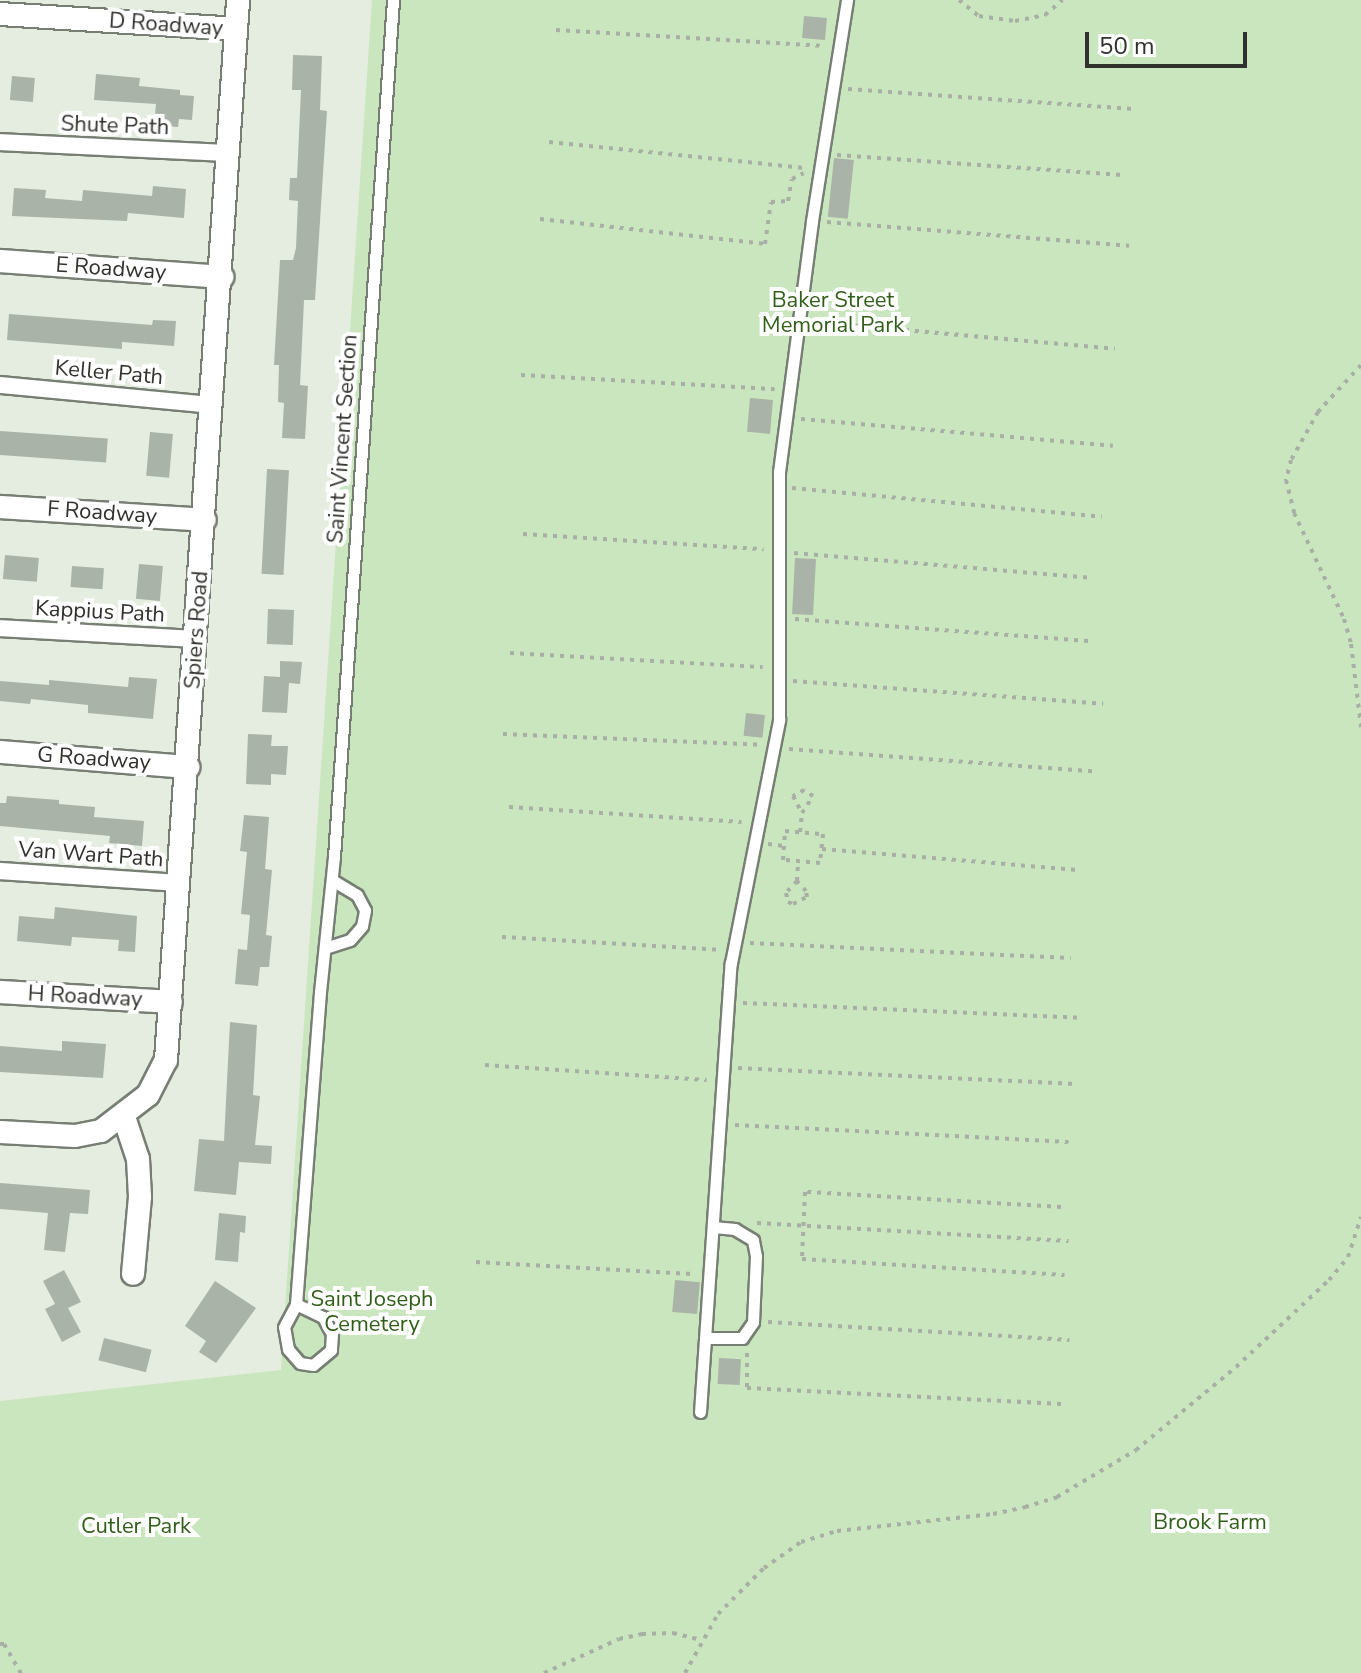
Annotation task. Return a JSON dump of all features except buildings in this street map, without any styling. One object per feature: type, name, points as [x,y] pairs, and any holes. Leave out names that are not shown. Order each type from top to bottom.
[{"type":"street","name":"Spiers Road","points":[[0,1132],[75,1136],[101,1131],[124,1117],[148,1095],[166,1060],[222,277],[238,0]]},
{"type":"street","name":"D Roadway","points":[[0,14],[236,29]]},
{"type":"street","name":"Shute Path","points":[[0,142],[229,153]]},
{"type":"street","name":"E Roadway","points":[[0,261],[222,277]]},
{"type":"street","name":"Keller Path","points":[[0,385],[213,405]]},
{"type":"street","name":"F Roadway","points":[[0,507],[205,520]]},
{"type":"street","name":"Kappius Path","points":[[0,628],[197,639]]},
{"type":"street","name":"G Roadway","points":[[0,752],[188,767]]},
{"type":"street","name":"Van Wart Path","points":[[0,871],[179,883]]},
{"type":"street","name":"H Roadway","points":[[0,992],[171,1002]]},
{"type":"street","points":[[124,1117],[138,1159],[140,1197],[133,1274]]},
{"type":"lane","name":"Saint Vincent Section","points":[[296,1304],[323,1317],[332,1334],[331,1350],[313,1365],[300,1363],[288,1349],[284,1327],[296,1304],[332,880],[393,0]]},
{"type":"lane","points":[[700,1412],[734,946],[775,747],[779,674],[778,487],[812,221],[847,0]]},
{"type":"lane","points":[[325,948],[350,940],[362,926],[365,910],[357,895],[332,880]]},
{"type":"lane","points":[[706,1338],[737,1339],[748,1335],[753,1322],[755,1248],[748,1235],[735,1229],[713,1227]]},
{"type":"path","points":[[959,0],[979,16],[1015,21],[1045,15],[1062,0]]},
{"type":"path","points":[[556,30],[840,46]]},
{"type":"path","points":[[834,88],[1134,109]]},
{"type":"path","points":[[549,142],[820,170]]},
{"type":"path","points":[[823,154],[1122,175]]},
{"type":"path","points":[[540,219],[765,244],[771,202],[788,201],[792,179],[803,174],[805,168]]},
{"type":"path","points":[[812,221],[1129,246]]},
{"type":"path","points":[[800,321],[1115,349]]},
{"type":"path","points":[[1361,365],[1318,412],[1291,460],[1286,480],[1294,513],[1344,619],[1351,644],[1361,727]]},
{"type":"path","points":[[521,375],[790,390]]},
{"type":"path","points":[[786,417],[1113,446]]},
{"type":"path","points":[[778,487],[1102,517]]},
{"type":"path","points":[[523,534],[776,550],[1093,578]]},
{"type":"path","points":[[777,617],[1091,641]]},
{"type":"path","points":[[510,653],[1103,704]]},
{"type":"path","points":[[503,734],[775,747],[1092,771]]},
{"type":"path","points":[[800,832],[802,813],[793,796],[804,790],[813,796],[809,807],[802,813]]},
{"type":"path","points":[[509,807],[761,823]]},
{"type":"path","points":[[785,831],[800,832],[823,834],[820,863],[783,860],[785,831]]},
{"type":"path","points":[[822,849],[1080,870]]},
{"type":"path","points":[[797,881],[807,897],[793,904],[788,902],[786,893],[797,881],[798,862]]},
{"type":"path","points":[[502,937],[1071,958]]},
{"type":"path","points":[[728,1002],[1081,1018]]},
{"type":"path","points":[[485,1065],[723,1081]]},
{"type":"path","points":[[724,1067],[1076,1084]]},
{"type":"path","points":[[720,1124],[1069,1142]]},
{"type":"path","points":[[1061,1207],[805,1192],[802,1259],[1065,1275]]},
{"type":"path","points":[[685,1673],[701,1640],[740,1589],[801,1542],[837,1531],[1025,1507],[1057,1497],[1136,1450],[1213,1387],[1329,1280],[1348,1257],[1361,1217]]},
{"type":"path","points":[[735,1229],[760,1222],[1068,1241]]},
{"type":"path","points":[[476,1262],[710,1275]]},
{"type":"path","points":[[753,1322],[1069,1340]]},
{"type":"path","points":[[748,1335],[747,1388],[1067,1404]]},
{"type":"path","points":[[544,1673],[608,1643],[642,1634],[673,1633],[701,1640]]},
{"type":"path","points":[[0,1644],[4,1644],[21,1673]]},
{"type":"green space","points":[[372,0],[1361,0],[1361,1673],[0,1673],[0,1401],[281,1370]]},
{"type":"park label","name":"Baker Street Memorial Park","points":[[833,312]]},
{"type":"park label","name":"Saint Joseph Cemetery","points":[[372,1312]]},
{"type":"park label","name":"Brook Farm","points":[[1210,1523]]},
{"type":"park label","name":"Cutler Park","points":[[136,1527]]}]
